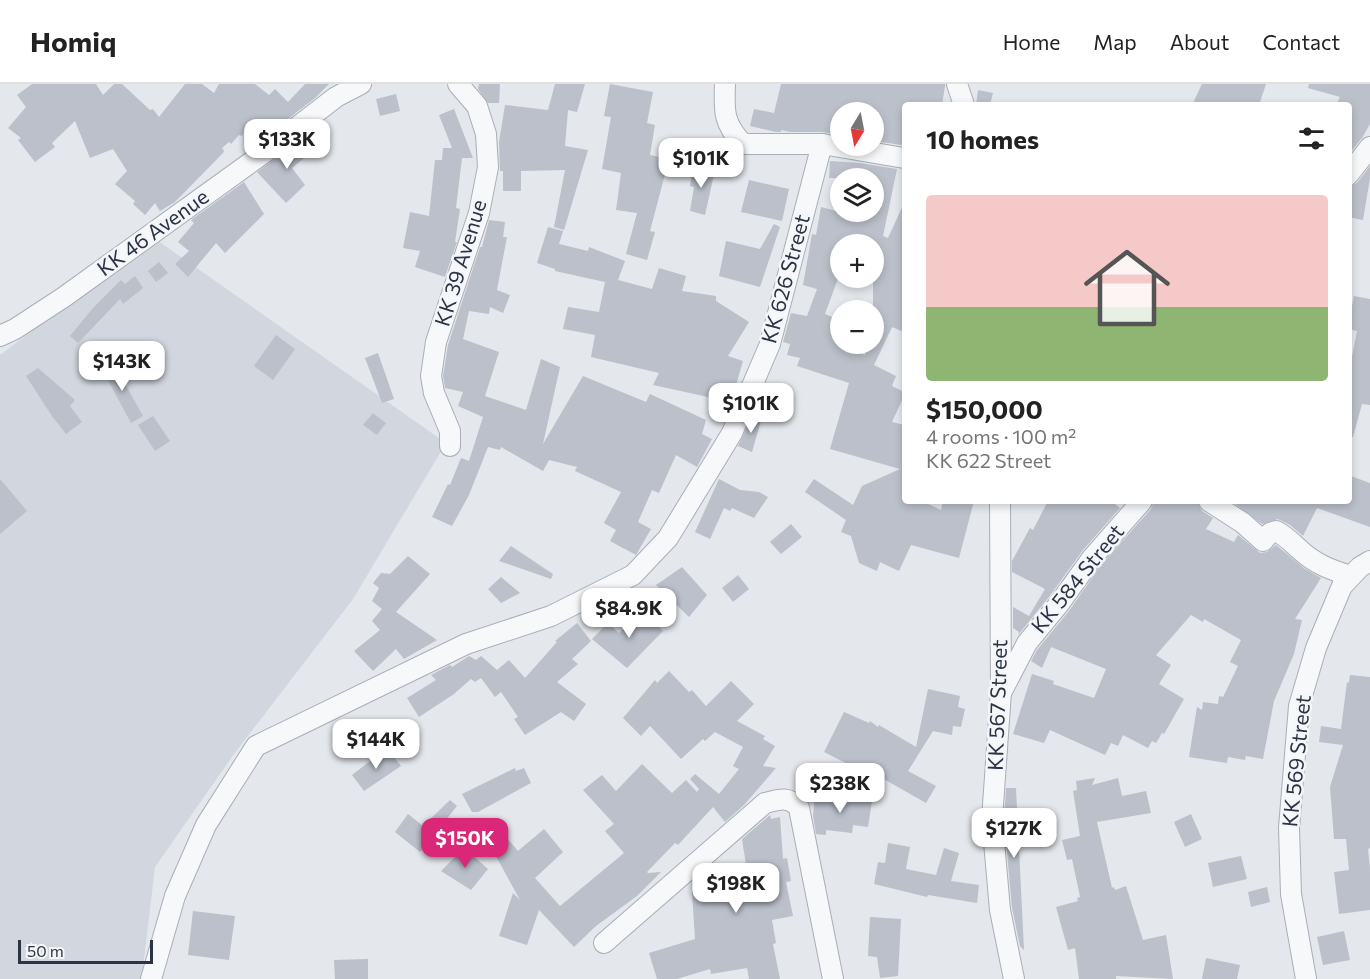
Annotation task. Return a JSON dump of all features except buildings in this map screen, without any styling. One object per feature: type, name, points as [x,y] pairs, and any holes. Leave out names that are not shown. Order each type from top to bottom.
[{"type":"street","name":"KK 46 Avenue","points":[[0,336],[15,329],[64,297],[261,155],[336,97],[361,84]]},
{"type":"street","name":"KK 39 Avenue","points":[[450,446],[450,431],[434,393],[431,376],[436,342],[479,213],[488,167],[486,135],[477,106],[458,84]]},
{"type":"street","points":[[725,84],[723,110],[731,132],[743,144],[822,144],[902,158]]},
{"type":"street","points":[[957,84],[963,102]]},
{"type":"street","name":"KK 626 Street","points":[[151,979],[175,896],[206,825],[256,746],[466,644],[551,616],[633,575],[668,538],[732,433],[770,344],[822,144]]},
{"type":"street","points":[[1352,170],[1370,147]]},
{"type":"street","name":"KK 567 Street","points":[[1000,504],[1001,692],[992,819],[1000,910],[1014,979]]},
{"type":"street","name":"KK 584 Street","points":[[1001,692],[1027,643],[1092,558],[1139,504]]},
{"type":"street","points":[[1213,504],[1243,524],[1259,539],[1263,541],[1270,533],[1276,531],[1318,564],[1351,576]]},
{"type":"street","name":"KK 569 Street","points":[[1306,979],[1291,894],[1289,828],[1299,706],[1316,648],[1342,585],[1370,561]]},
{"type":"street","points":[[604,943],[765,802],[782,798],[793,801],[800,808],[832,979]]},
{"type":"shaded area","points":[[154,238],[446,443],[353,599],[234,754],[155,867],[140,979],[0,979],[0,355]]}]
